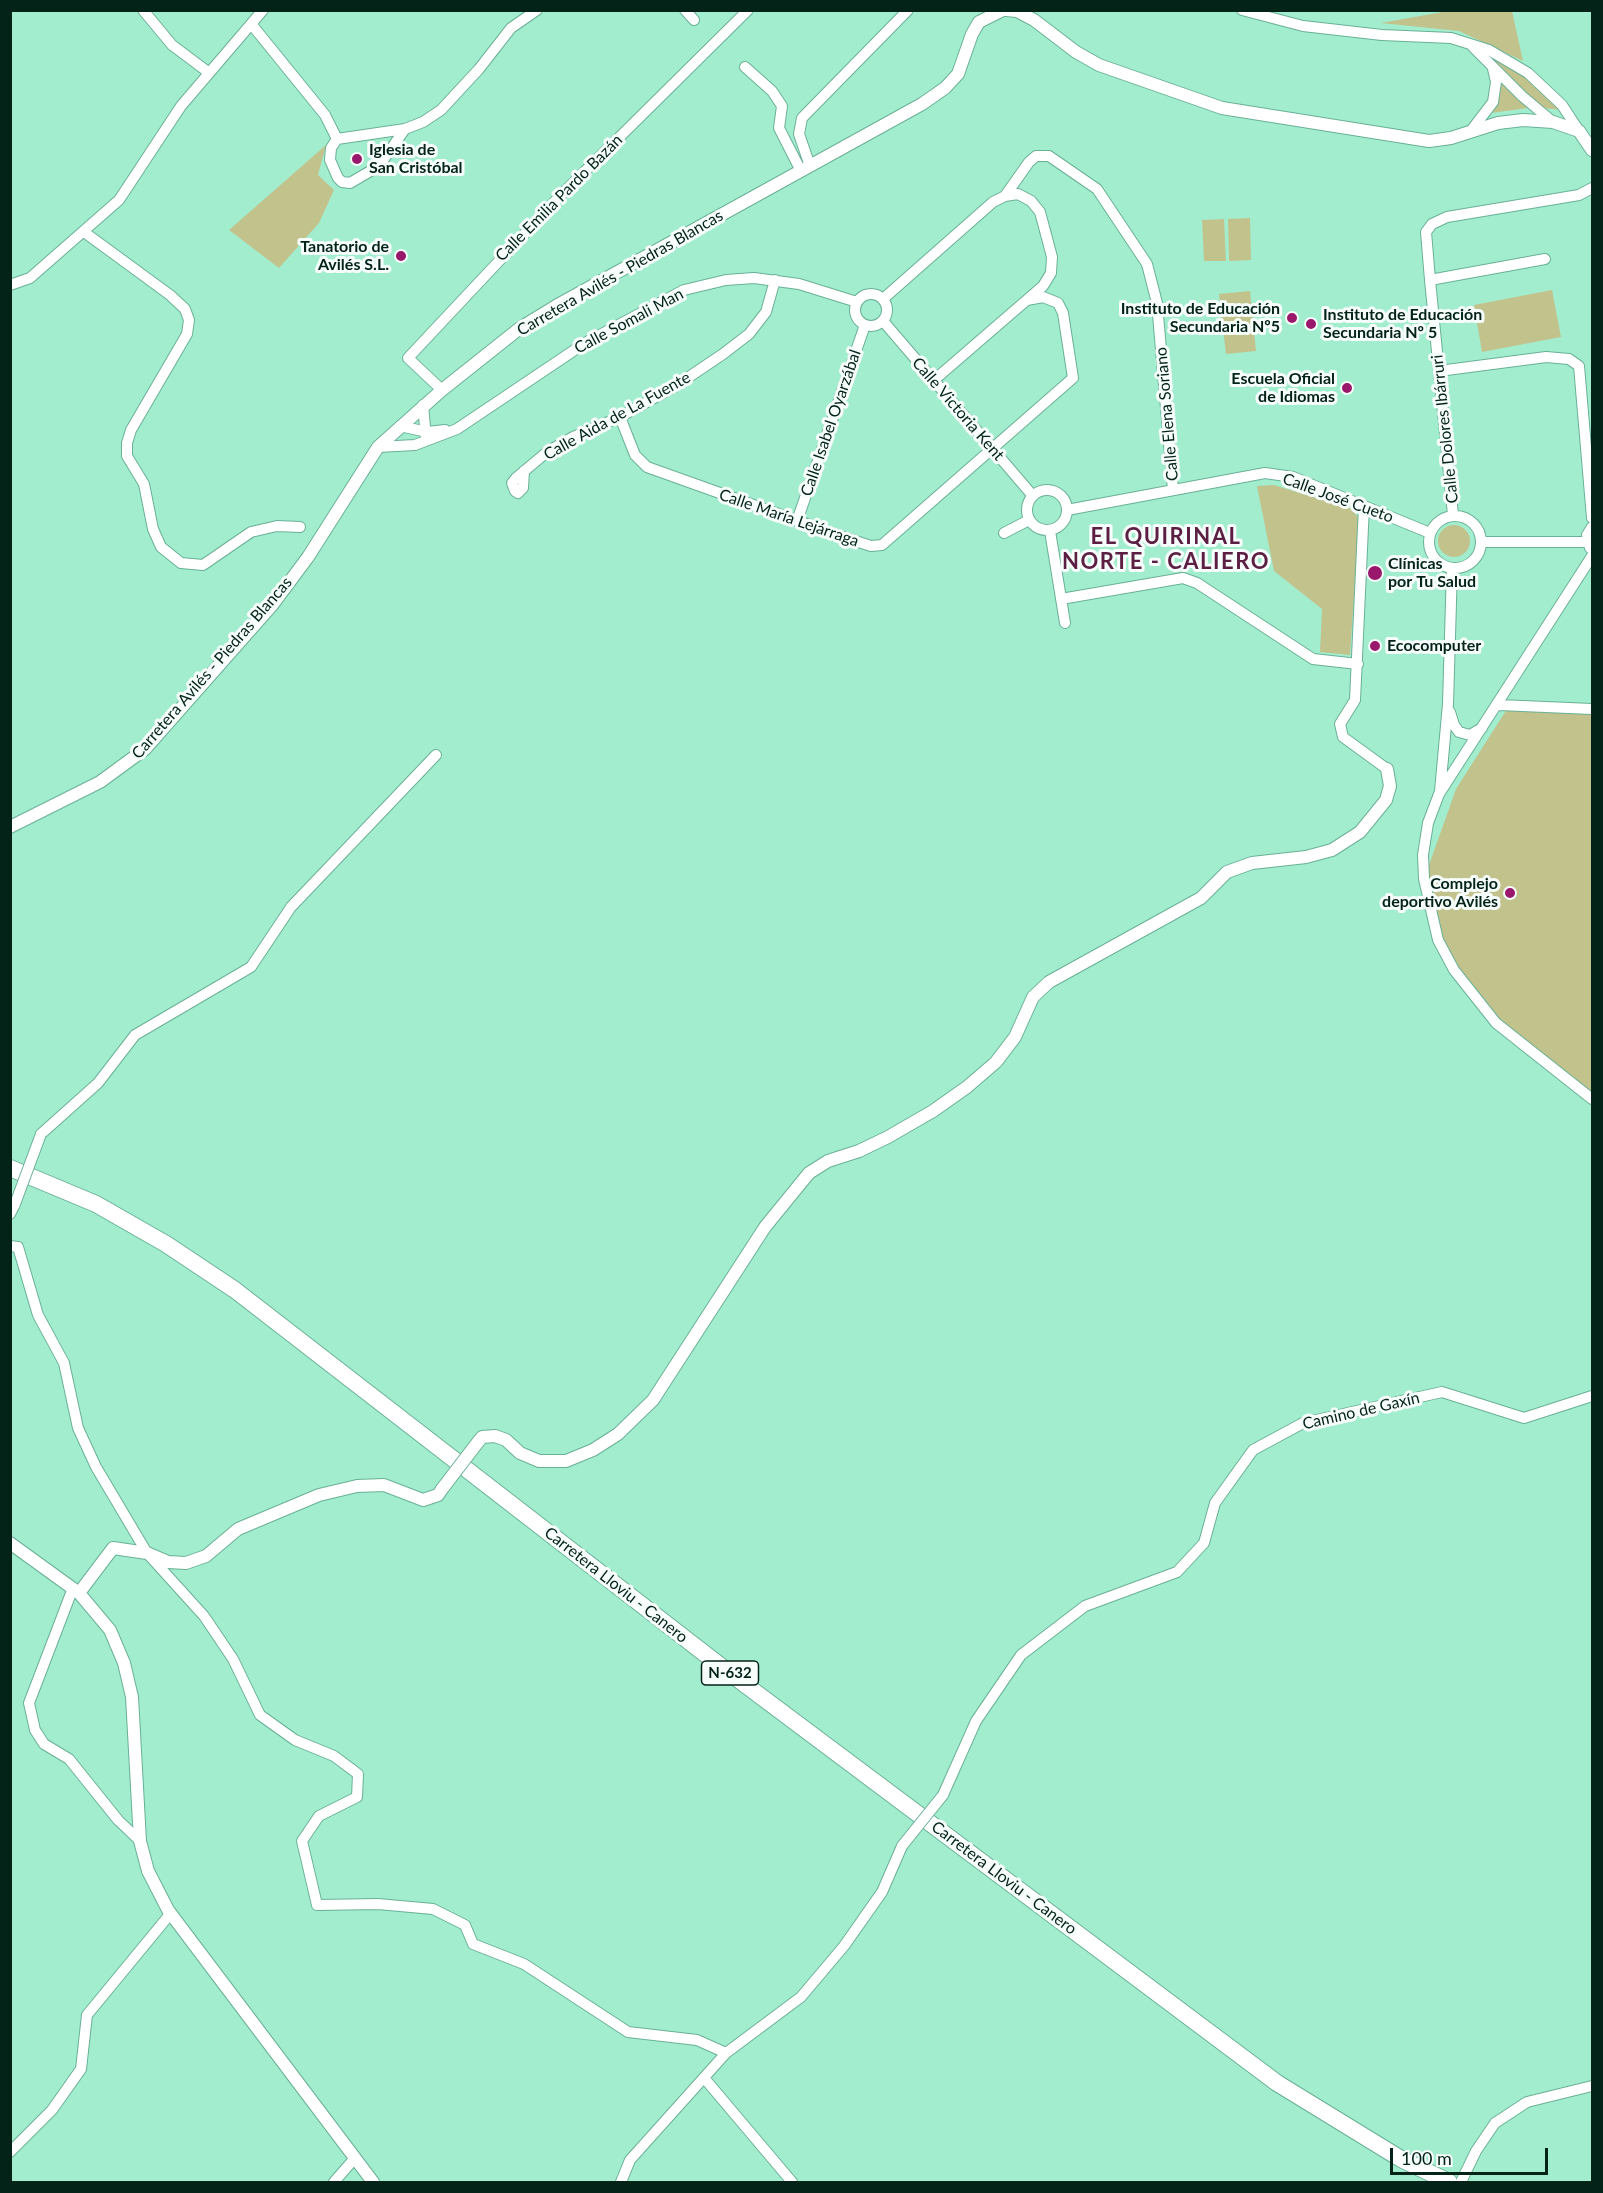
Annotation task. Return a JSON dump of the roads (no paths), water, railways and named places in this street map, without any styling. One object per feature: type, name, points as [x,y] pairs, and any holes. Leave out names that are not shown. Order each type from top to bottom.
[{"type":"highway","name":"Carretera Lloviu - Canero","points":[[10,1168],[96,1204],[166,1244],[236,1290],[731,1674],[1267,2076],[1401,2159],[1449,2182]]},
{"type":"street","points":[[143,10],[172,45],[208,72]]},
{"type":"street","points":[[10,285],[30,278],[119,200],[175,114],[208,72],[252,25],[262,10]]},
{"type":"street","points":[[405,129],[379,166],[350,183],[342,182],[338,178],[330,160],[331,148],[337,139],[405,129],[423,122],[441,110],[479,69],[511,28],[537,10]]},
{"type":"street","points":[[685,10],[694,20]]},
{"type":"street","name":"Calle Emilia Pardo Bazán","points":[[442,390],[408,358],[552,204],[748,10]]},
{"type":"street","points":[[805,169],[799,134],[802,118],[908,10]]},
{"type":"street","name":"Carretera Avilés - Piedras Blancas","points":[[10,827],[100,782],[145,749],[273,604],[308,557],[378,447],[423,405],[529,322],[922,104],[945,88],[958,74],[972,33],[979,22],[1005,10],[1017,11],[1034,20],[1076,52],[1099,66],[1222,108],[1429,141],[1498,123],[1523,120],[1553,122],[1579,131]]},
{"type":"street","points":[[1242,10],[1303,26],[1382,35],[1451,38],[1490,50],[1528,73],[1562,105],[1593,150]]},
{"type":"street","points":[[252,25],[309,91],[326,115],[337,139]]},
{"type":"street","points":[[1470,45],[1522,96],[1553,122]]},
{"type":"street","points":[[1470,132],[1492,102],[1496,82],[1492,66]]},
{"type":"street","points":[[745,67],[772,92],[782,106],[779,128],[805,169]]},
{"type":"street","name":"Calle Elena Soriano","points":[[1005,196],[1029,162],[1042,154],[1049,156],[1096,189],[1147,264],[1157,303],[1173,490]]},
{"type":"street","name":"Calle Dolores Ibárruri","points":[[1453,515],[1426,232],[1432,224],[1447,217],[1579,195],[1593,188]]},
{"type":"street","points":[[883,299],[993,202],[1005,196],[1018,194],[1031,201],[1040,212],[1052,257],[1051,273],[1042,286],[1027,300],[933,381]]},
{"type":"street","points":[[84,231],[170,295],[185,309],[189,320],[187,334],[131,430],[127,443],[127,456],[144,484],[153,529],[161,547],[181,563],[202,565],[251,532],[277,526],[300,527]]},
{"type":"street","points":[[1430,280],[1545,259]]},
{"type":"street","name":"Calle Somali Man","points":[[378,447],[422,439],[457,429],[585,343],[684,290],[726,280],[775,280],[798,284],[857,302]]},
{"type":"street","name":"Calle Aida de La Fuente","points":[[524,471],[547,452],[573,437],[620,417],[674,387],[749,334],[766,312],[775,280]]},
{"type":"street","points":[[868,294],[883,299],[888,311],[883,321],[874,326],[865,325],[856,317],[857,302],[868,294]]},
{"type":"street","points":[[992,449],[1073,378],[1063,313],[1058,303],[1043,297],[1027,300]]},
{"type":"street","name":"Calle Victoria Kent","points":[[883,321],[1033,496]]},
{"type":"street","name":"Calle Isabel Oyarzábal","points":[[797,521],[865,325]]},
{"type":"street","points":[[1438,371],[1546,357],[1569,359],[1579,366],[1593,518]]},
{"type":"street","points":[[422,439],[423,405]]},
{"type":"street","name":"Calle María Lejárraga","points":[[620,417],[635,455],[647,467],[871,546],[882,545],[992,449]]},
{"type":"street","points":[[400,426],[422,439]]},
{"type":"street","points":[[400,426],[422,439]]},
{"type":"street","name":"Calle José Cueto","points":[[1067,510],[1265,473],[1293,477],[1430,533]]},
{"type":"street","points":[[1046,490],[1055,491],[1061,495],[1067,510],[1063,523],[1050,531],[1035,528],[1029,520],[1027,505],[1033,496],[1046,490]]},
{"type":"street","points":[[140,1841],[118,1820],[69,1759],[44,1744],[35,1730],[29,1703],[76,1591],[113,1548],[147,1553],[168,1562],[186,1563],[206,1556],[238,1528],[319,1495],[357,1486],[384,1485],[423,1500],[438,1495],[482,1437],[495,1436],[506,1440],[520,1453],[539,1461],[566,1461],[593,1450],[618,1434],[653,1400],[765,1227],[809,1173],[828,1161],[859,1151],[888,1137],[933,1111],[967,1087],[1002,1054],[1015,1037],[1033,997],[1048,982],[1201,898],[1227,872],[1251,863],[1306,857],[1332,850],[1360,832],[1386,800],[1390,786],[1387,769],[1343,737],[1340,724],[1355,700],[1364,506]]},
{"type":"street","points":[[1453,515],[1466,518],[1474,523],[1482,542],[1475,559],[1466,566],[1452,568],[1436,560],[1430,552],[1430,533],[1438,521],[1453,515]]},
{"type":"street","points":[[1004,533],[1029,520]]},
{"type":"street","points":[[1482,542],[1590,546],[1588,532],[1593,527]]},
{"type":"street","points":[[1050,531],[1065,623]]},
{"type":"street","points":[[1593,556],[1499,705],[1439,794],[1428,823],[1423,855],[1424,879],[1438,940],[1459,977],[1496,1023],[1593,1099]]},
{"type":"street","points":[[1439,794],[1448,704],[1452,568]]},
{"type":"street","points":[[1061,599],[1183,578],[1197,583],[1313,659],[1358,664]]},
{"type":"street","points":[[1448,704],[1454,725],[1460,732],[1470,735],[1482,728]]},
{"type":"street","points":[[1499,705],[1593,709]]},
{"type":"street","points":[[10,1215],[41,1134],[98,1083],[135,1035],[251,967],[291,907],[436,755]]},
{"type":"street","points":[[10,1246],[18,1247],[38,1315],[64,1363],[78,1428],[96,1467],[147,1553],[210,1624],[233,1659],[260,1715],[295,1740],[334,1756],[358,1773],[357,1797],[320,1816],[302,1841],[317,1905],[378,1904],[433,1909],[465,1925],[473,1944],[524,1964],[628,2032],[697,2040],[726,2053]]},
{"type":"street","name":"Camino de Gaxín","points":[[621,2182],[630,2160],[726,2053],[801,1997],[844,1946],[882,1892],[902,1846],[943,1795],[976,1721],[1021,1655],[1085,1606],[1177,1572],[1204,1543],[1215,1503],[1253,1450],[1303,1422],[1443,1392],[1524,1418],[1593,1396]]},
{"type":"street","points":[[10,1543],[76,1591],[110,1630],[124,1663],[130,1685],[140,1841],[148,1871],[171,1913],[373,2182]]},
{"type":"street","points":[[10,2152],[52,2110],[81,2069],[87,2015],[171,1913]]},
{"type":"street","points":[[705,2079],[792,2182]]},
{"type":"street","points":[[1461,2182],[1476,2151],[1495,2123],[1527,2102],[1593,2086]]},
{"type":"street","points":[[334,2182],[355,2158]]},
{"type":"place","name":"Iglesia de San Cristóbal","points":[[357,159]]},
{"type":"place","name":"Tanatorio de Avilés S.L.","points":[[401,256]]},
{"type":"place","name":"Instituto de Educación Secundaria Nº5","points":[[1292,318]]},
{"type":"place","name":"Instituto de Educación Secundaria Nº 5","points":[[1311,324]]},
{"type":"place","name":"Escuela Oficial de Idiomas","points":[[1347,388]]},
{"type":"place","name":"Clínicas por Tu Salud","points":[[1375,573]]},
{"type":"place","name":"Ecocomputer","points":[[1375,646]]},
{"type":"place","name":"Complejo deportivo Avilés","points":[[1510,893]]},
{"type":"district","name":"EL QUIRINAL NORTE - CALIERO","points":[[1166,550]]}]
